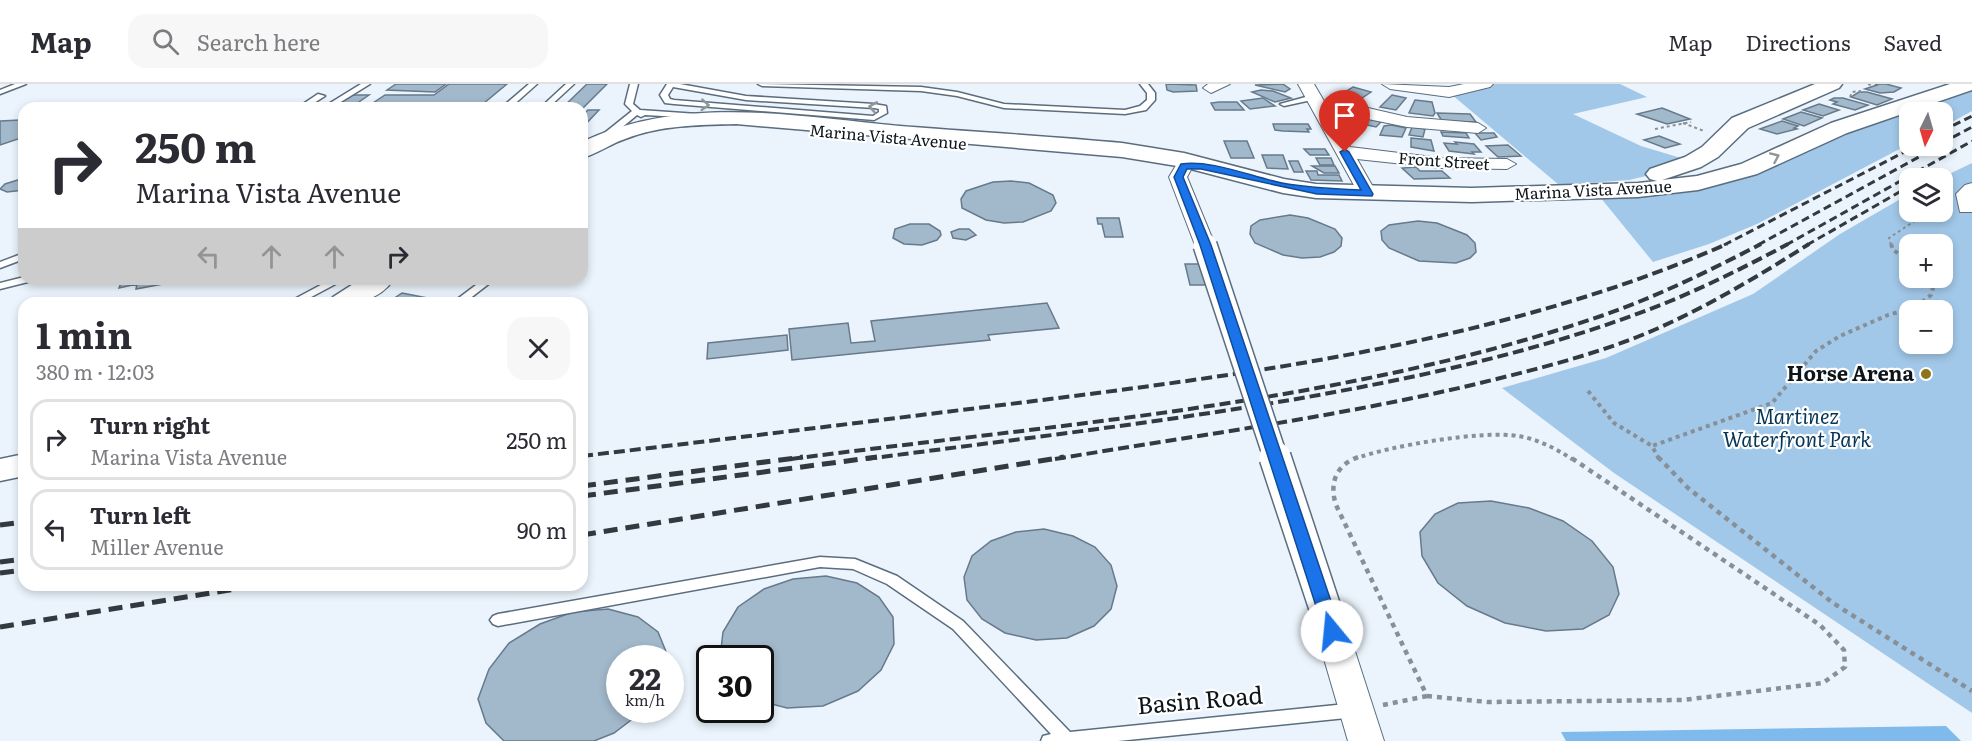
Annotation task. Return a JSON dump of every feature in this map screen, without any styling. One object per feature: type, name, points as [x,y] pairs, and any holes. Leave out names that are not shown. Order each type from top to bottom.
[{"type":"main road","points":[[1368,194],[1612,182],[1676,169],[1707,142],[1740,123],[1832,84]]},
{"type":"main road","name":"Marina Vista Avenue","points":[[588,148],[602,140],[647,122],[720,118],[1090,147],[1156,155],[1192,166],[1317,191],[1472,195],[1638,190],[1720,178],[1749,169],[1839,128],[1970,84]]},
{"type":"main road","name":"Marina Vista Avenue","points":[[588,158],[647,122],[725,124],[1079,153],[1192,166]]},
{"type":"main road","points":[[1707,142],[1698,163],[1699,168],[1720,178]]},
{"type":"main road","points":[[352,297],[371,285]]},
{"type":"main road","points":[[374,297],[393,285]]},
{"type":"main road","points":[[0,458],[18,454]]},
{"type":"main road","points":[[0,470],[18,466]]},
{"type":"street","points":[[1390,84],[1449,92],[1485,84]]},
{"type":"street","points":[[1313,96],[1342,107],[1433,126],[1478,128]]},
{"type":"street","points":[[1313,96],[1368,194]]},
{"type":"street","name":"Front Street","points":[[1345,152],[1441,163],[1507,164]]},
{"type":"street","points":[[1192,166],[1178,177],[1205,245],[1326,611],[1366,741]]},
{"type":"street","points":[[1967,208],[1965,194],[1972,189]]},
{"type":"lane","points":[[0,92],[22,84]]},
{"type":"lane","points":[[336,102],[366,84]]},
{"type":"lane","points":[[512,102],[533,84]]},
{"type":"lane","points":[[550,102],[570,84]]},
{"type":"lane","points":[[634,84],[629,104],[647,122]]},
{"type":"lane","points":[[671,84],[737,96],[874,106],[883,108],[883,113],[874,118],[674,102],[668,100],[664,95],[671,84]]},
{"type":"lane","points":[[762,84],[921,89],[957,94],[1004,105],[1111,112],[1136,111],[1149,104],[1152,96],[1144,84]]},
{"type":"lane","points":[[311,102],[321,96]]},
{"type":"lane","points":[[1284,104],[1313,96]]},
{"type":"lane","points":[[0,266],[18,260]]},
{"type":"lane","points":[[0,286],[18,282]]},
{"type":"lane","points":[[304,297],[328,285]]},
{"type":"lane","points":[[465,297],[482,285]]},
{"type":"lane","points":[[498,620],[820,562],[855,564],[892,580],[957,625],[1061,740]]},
{"type":"lane","name":"Basin Road","points":[[1061,740],[1356,710]]},
{"type":"path","points":[[1868,84],[1874,86]]},
{"type":"path","points":[[1850,97],[1852,92],[1861,91]]},
{"type":"path","points":[[1655,129],[1691,122]]},
{"type":"path","points":[[1683,123],[1707,142]]},
{"type":"path","points":[[1899,254],[1893,250],[1889,238],[1913,222]]},
{"type":"path","points":[[1652,446],[1772,403],[1816,351],[1840,336],[1888,315],[1916,307],[1931,295],[1934,288]]},
{"type":"path","points":[[1588,391],[1614,423],[1652,446],[1660,460],[1688,488],[1833,603],[1972,692]]},
{"type":"path","points":[[1356,710],[1427,696],[1488,702],[1683,700],[1823,683],[1845,667],[1844,650],[1820,625],[1581,464],[1553,447],[1516,435],[1489,434],[1384,450],[1352,459],[1335,475],[1332,496],[1342,522],[1427,696]]},
{"type":"green space","points":[[1495,84],[1620,84],[1647,97],[1573,114],[1641,146],[1681,158],[1676,169],[1629,180],[1559,185],[1451,94]]},
{"type":"green space","points":[[1972,89],[1972,111],[1953,121],[1953,102],[1936,102]]},
{"type":"green space","points":[[1899,115],[1899,149],[1757,224],[1709,244],[1653,262],[1600,197],[1666,192]]},
{"type":"green space","name":"Martinez Waterfront Park","points":[[1972,163],[1972,713],[1614,473],[1502,388],[1606,358],[1753,294],[1840,234],[1899,200],[1899,222],[1953,222],[1953,172]]},
{"type":"shaded area","points":[[1946,726],[1961,741],[1566,741],[1561,732]]},
{"type":"building","points":[[396,84],[446,84],[435,92],[387,90]]},
{"type":"building","points":[[449,84],[507,84],[485,102],[374,102],[385,95],[434,95]]},
{"type":"building","points":[[587,84],[607,84],[588,103],[568,102]]},
{"type":"building","points":[[1166,84],[1196,85],[1197,91],[1173,92],[1167,90]]},
{"type":"building","points":[[1283,84],[1290,89],[1285,92],[1255,85]]},
{"type":"building","points":[[1875,84],[1901,88],[1894,92],[1880,93],[1865,89],[1877,85]]},
{"type":"building","points":[[1353,87],[1371,92],[1359,100],[1340,95]]},
{"type":"building","points":[[1273,91],[1291,98],[1275,102],[1252,92]]},
{"type":"building","points":[[1859,92],[1892,99],[1877,105],[1851,97]]},
{"type":"building","points":[[352,95],[369,95],[359,102],[341,102]]},
{"type":"building","points":[[1392,95],[1406,98],[1396,110],[1380,107]]},
{"type":"building","points":[[1263,98],[1275,106],[1250,109],[1241,101]]},
{"type":"building","points":[[1843,98],[1868,105],[1855,110],[1833,104],[1837,102],[1830,100]]},
{"type":"building","points":[[1415,100],[1432,102],[1435,113],[1433,116],[1409,113]]},
{"type":"building","points":[[1237,102],[1244,110],[1215,110],[1211,103]]},
{"type":"building","points":[[1819,104],[1839,110],[1823,116],[1803,110]]},
{"type":"building","points":[[1662,108],[1690,119],[1667,124],[1637,114]]},
{"type":"building","points":[[588,110],[599,110],[588,122]]},
{"type":"building","points":[[1801,112],[1822,118],[1804,126],[1783,119]]},
{"type":"building","points":[[1437,113],[1470,114],[1476,122],[1442,121]]},
{"type":"building","points":[[1360,117],[1381,122],[1376,127],[1354,122]]},
{"type":"building","points":[[18,120],[18,139],[0,145],[0,121]]},
{"type":"building","points":[[1782,121],[1798,126],[1794,128],[1797,129],[1777,134],[1760,129]]},
{"type":"building","points":[[1273,124],[1308,124],[1311,129],[1307,129],[1309,132],[1275,130]]},
{"type":"building","points":[[1384,126],[1406,128],[1402,137],[1380,135]]},
{"type":"building","points":[[1412,127],[1425,129],[1423,137],[1409,135]]},
{"type":"building","points":[[1441,132],[1466,133],[1469,138],[1443,136]]},
{"type":"building","points":[[1475,133],[1494,133],[1497,137],[1481,140]]},
{"type":"building","points":[[1659,136],[1680,144],[1665,148],[1644,140]]},
{"type":"building","points":[[1411,138],[1431,140],[1434,151],[1411,147]]},
{"type":"building","points":[[1224,141],[1247,141],[1254,158],[1231,158]]},
{"type":"building","points":[[1455,142],[1474,144],[1481,152],[1472,152],[1474,154],[1449,151],[1444,143],[1457,144]]},
{"type":"building","points":[[1508,145],[1521,156],[1498,157],[1486,146]]},
{"type":"building","points":[[1304,149],[1325,149],[1329,155],[1310,155]]},
{"type":"building","points":[[1262,155],[1283,155],[1288,169],[1267,168]]},
{"type":"building","points":[[1316,158],[1331,158],[1334,165],[1320,165]]},
{"type":"building","points":[[1289,161],[1298,161],[1303,172],[1294,172]]},
{"type":"building","points":[[1312,166],[1335,166],[1339,173],[1324,173]]},
{"type":"building","points":[[1416,167],[1420,171],[1442,171],[1450,178],[1414,179],[1402,168]]},
{"type":"building","points":[[1306,171],[1317,171],[1318,175],[1339,175],[1342,181],[1311,180]]},
{"type":"building","points":[[18,180],[18,191],[7,192],[0,189],[5,184]]},
{"type":"building","points":[[993,182],[1029,183],[1053,195],[1056,203],[1051,211],[1023,222],[1004,223],[986,220],[962,208],[961,199],[966,191]]},
{"type":"building","points":[[1290,215],[1308,218],[1335,229],[1342,238],[1341,246],[1334,252],[1320,257],[1302,258],[1283,255],[1255,243],[1250,234],[1251,226],[1260,220]]},
{"type":"building","points":[[1097,218],[1119,218],[1123,237],[1105,237],[1102,224],[1098,224]]},
{"type":"building","points":[[1418,221],[1437,223],[1467,235],[1475,243],[1476,252],[1470,258],[1456,263],[1419,261],[1389,248],[1382,240],[1381,231],[1389,225]]},
{"type":"building","points":[[910,224],[929,224],[940,231],[941,235],[937,240],[922,245],[904,244],[893,238],[895,229]]},
{"type":"building","points":[[969,229],[976,235],[966,240],[953,238],[951,232]]},
{"type":"building","points":[[1185,264],[1202,264],[1208,285],[1190,285]]},
{"type":"building","points":[[137,285],[157,285],[136,289]]},
{"type":"building","points":[[402,293],[422,297],[396,297]]},
{"type":"building","points":[[1047,303],[1059,328],[988,335],[990,340],[792,360],[789,329],[848,323],[851,343],[875,341],[871,321]]},
{"type":"building","points":[[787,335],[788,350],[707,359],[708,343]]},
{"type":"building","points":[[1491,501],[1529,508],[1563,521],[1592,541],[1613,567],[1619,594],[1609,615],[1583,629],[1546,631],[1505,623],[1467,606],[1438,583],[1422,556],[1420,532],[1435,514],[1458,503]]},
{"type":"building","points":[[1044,529],[1073,536],[1095,547],[1111,565],[1117,586],[1111,609],[1094,626],[1067,638],[1036,640],[1005,633],[982,619],[967,600],[964,577],[972,556],[991,541],[1016,532]]},
{"type":"building","points":[[826,576],[857,583],[879,597],[893,617],[894,644],[881,670],[858,691],[823,706],[787,708],[774,705],[774,645],[722,645],[723,632],[738,607],[764,589],[793,579]]},
{"type":"building","points":[[608,609],[638,617],[658,632],[663,645],[606,645],[606,723],[627,723],[614,733],[594,741],[504,741],[486,723],[478,699],[489,669],[509,643],[540,624],[573,612]]},
{"type":"railway","points":[[1953,126],[1972,116]]},
{"type":"railway","points":[[1953,137],[1972,127]]},
{"type":"railway","points":[[1786,245],[1972,141]]},
{"type":"railway","points":[[1724,245],[1899,155]]},
{"type":"railway","points":[[1758,245],[1921,156]]},
{"type":"railway","points":[[1807,245],[1899,192]]},
{"type":"railway","points":[[588,455],[1129,389],[1304,363],[1477,327],[1562,304],[1645,277],[1727,244]]},
{"type":"railway","points":[[791,459],[1097,422],[1303,391],[1404,371],[1504,346],[1601,316],[1642,301],[1761,244]]},
{"type":"railway","points":[[866,459],[1194,415],[1302,398],[1441,370],[1533,347],[1624,319],[1699,289],[1788,244]]},
{"type":"railway","points":[[1055,459],[1369,407],[1472,385],[1564,361],[1632,339],[1695,311],[1809,244]]},
{"type":"railway","points":[[588,485],[803,457]]},
{"type":"railway","points":[[588,495],[877,457]]},
{"type":"railway","points":[[588,534],[1064,457]]},
{"type":"railway","points":[[0,525],[18,523]]},
{"type":"railway","points":[[0,562],[18,560]]},
{"type":"railway","points":[[0,573],[18,571]]},
{"type":"railway","points":[[0,627],[224,591]]},
{"type":"place","name":"Horse Arena","points":[[1926,374]]},
{"type":"route","points":[[1332,631],[1205,245],[1187,205],[1178,177],[1184,166],[1201,166],[1283,186],[1368,194],[1345,152]]}]
